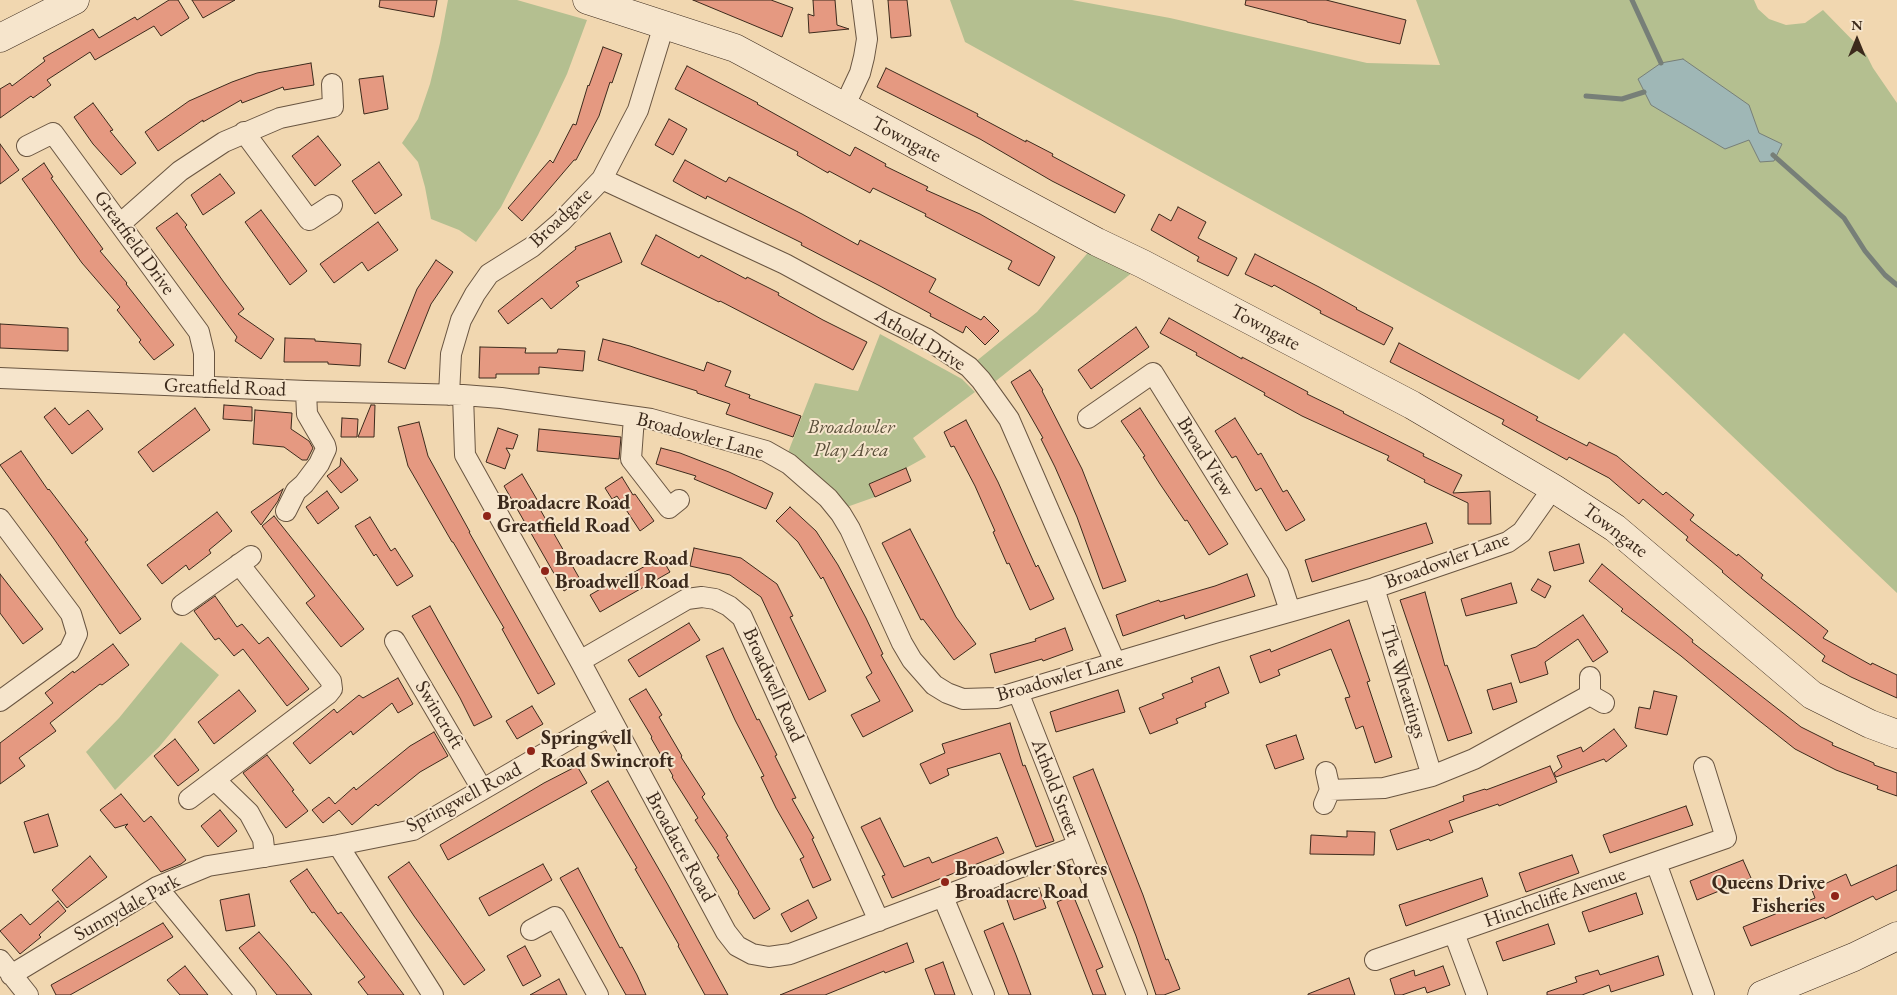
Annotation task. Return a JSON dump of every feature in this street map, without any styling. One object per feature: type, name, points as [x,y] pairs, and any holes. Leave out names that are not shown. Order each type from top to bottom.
[{"type":"street","points":[[0,38],[75,0]]},
{"type":"street","name":"Towngate","points":[[587,0],[734,48],[1097,242],[1143,264],[1412,405],[1553,488],[1615,528],[1812,695],[1870,724],[1897,734]]},
{"type":"street","points":[[844,107],[860,73],[864,57],[867,39],[862,0]]},
{"type":"street","name":"Broadgate","points":[[456,395],[451,354],[461,320],[475,294],[489,274],[532,246],[562,222],[602,179],[638,110],[664,25]]},
{"type":"street","points":[[120,224],[186,167],[224,142],[280,118],[333,107],[332,84]]},
{"type":"street","points":[[244,132],[309,220],[332,205]]},
{"type":"street","name":"Greatfield Drive","points":[[27,146],[53,133],[120,224],[199,332],[204,354],[204,387]]},
{"type":"street","name":"Athold Drive","points":[[602,179],[785,264],[927,339],[969,367],[981,380],[1009,419],[1115,662]]},
{"type":"street","name":"Broad View","points":[[1088,418],[1153,373],[1278,574],[1290,612]]},
{"type":"street","name":"Greatfield Road","points":[[0,378],[306,391],[456,395]]},
{"type":"street","points":[[286,511],[296,491],[304,484],[319,464],[326,449],[307,414],[306,391]]},
{"type":"street","name":"Broadowler Lane","points":[[456,395],[501,398],[651,419],[766,451],[789,464],[828,498],[841,514],[902,643],[912,660],[934,685],[947,693],[963,699],[997,698],[1018,692],[1115,662],[1374,588],[1508,542],[1522,532],[1553,488]]},
{"type":"street","name":"Broadacre Road","points":[[456,395],[465,455],[580,660],[726,932],[737,946],[752,954],[769,957],[790,954],[1077,846]]},
{"type":"street","points":[[634,417],[631,459],[669,508],[679,500]]},
{"type":"street","points":[[0,518],[71,614],[77,634],[69,651],[0,701]]},
{"type":"street","points":[[182,606],[245,560],[331,682],[332,689],[328,694],[189,799]]},
{"type":"street","name":"The Wheatings","points":[[1374,588],[1432,776]]},
{"type":"street","name":"Broadwell Road","points":[[580,660],[687,599],[702,597],[716,600],[729,606],[742,617],[879,921]]},
{"type":"street","name":"Swincroft","points":[[395,641],[482,789]]},
{"type":"street","name":"Athold Street","points":[[1018,692],[1136,995]]},
{"type":"street","points":[[1327,788],[1384,788],[1432,776],[1474,759],[1595,692]]},
{"type":"street","name":"Springwell Road","points":[[338,846],[413,830],[609,716]]},
{"type":"street","name":"Hinchcliffe Avenue","points":[[1375,960],[1726,838],[1704,767]]},
{"type":"street","points":[[215,780],[249,813],[263,839],[265,858]]},
{"type":"street","points":[[338,846],[433,995]]},
{"type":"street","name":"Sunnydale Park","points":[[28,995],[6,967],[157,887],[208,866],[338,846]]},
{"type":"street","points":[[1656,863],[1704,995]]},
{"type":"street","points":[[157,887],[246,995]]},
{"type":"street","points":[[943,897],[984,995]]},
{"type":"street","points":[[531,930],[555,917],[598,995]]},
{"type":"street","points":[[1454,933],[1477,995]]},
{"type":"street","points":[[1762,995],[1854,957],[1897,936]]},
{"type":"green space","points":[[448,0],[517,0],[587,20],[567,74],[538,135],[501,207],[476,242],[459,230],[431,219],[418,162],[402,143],[418,119],[430,84]]},
{"type":"green space","points":[[950,0],[1072,0],[1170,18],[1367,63],[1440,65],[1416,0],[1754,0],[1758,9],[1769,19],[1786,25],[1805,23],[1823,10],[1866,54],[1873,68],[1897,103],[1897,593],[1624,333],[1579,380],[965,42]]},
{"type":"green space","points":[[1097,242],[1143,264],[987,388],[969,367],[1037,312]]},
{"type":"green space","name":"Broadowler Play Area","points":[[880,334],[962,379],[975,392],[913,438],[926,457],[869,484],[875,497],[844,508],[818,475],[787,455],[815,383],[858,391]]},
{"type":"green space","points":[[181,642],[219,675],[159,747],[115,790],[86,752],[119,718]]},
{"type":"water","points":[[1683,59],[1749,105],[1759,133],[1782,144],[1774,161],[1760,162],[1749,140],[1725,149],[1651,105],[1638,79],[1661,63]]},
{"type":"building","points":[[169,0],[178,0],[189,18],[161,36],[154,26],[95,60],[90,52],[47,80],[51,85],[33,98],[31,96],[0,118],[0,89],[10,83],[12,86],[45,61],[43,58],[93,29],[99,38],[135,17],[137,20]]},
{"type":"building","points":[[192,0],[235,0],[203,18]]},
{"type":"building","points":[[380,0],[437,0],[434,17],[379,7]]},
{"type":"building","points":[[693,0],[771,0],[793,8],[782,37]]},
{"type":"building","points":[[813,0],[835,0],[837,25],[849,29],[809,33],[808,14],[814,16]]},
{"type":"building","points":[[888,0],[907,0],[911,36],[891,38]]},
{"type":"building","points":[[1246,0],[1326,0],[1406,20],[1400,44],[1245,5]]},
{"type":"building","points":[[603,47],[622,54],[612,83],[610,82],[599,116],[576,160],[522,221],[508,208],[550,160],[553,163],[573,124],[576,125],[588,85]]},
{"type":"building","points":[[311,63],[314,85],[284,90],[283,87],[242,103],[241,100],[203,122],[203,120],[158,151],[145,132],[189,101],[232,82],[257,73]]},
{"type":"building","points":[[687,66],[758,103],[850,156],[855,147],[886,164],[885,166],[928,187],[926,190],[980,214],[1055,257],[1039,286],[1008,269],[1012,261],[925,216],[926,214],[873,188],[870,193],[829,171],[828,173],[797,155],[798,152],[675,89]]},
{"type":"building","points":[[886,68],[978,114],[977,116],[1053,154],[1052,156],[1125,195],[1115,213],[1052,181],[980,139],[877,87]]},
{"type":"building","points":[[383,76],[388,109],[364,114],[359,79]]},
{"type":"building","points":[[93,103],[113,130],[110,131],[136,163],[121,175],[93,144],[74,117]]},
{"type":"building","points":[[669,119],[687,129],[673,155],[655,145]]},
{"type":"building","points":[[318,136],[341,165],[315,186],[292,156]]},
{"type":"building","points":[[0,144],[19,170],[0,184]]},
{"type":"building","points":[[685,160],[726,182],[729,177],[858,245],[860,240],[936,279],[929,292],[981,320],[984,316],[999,331],[985,345],[966,326],[963,333],[880,286],[801,245],[802,243],[707,196],[706,199],[689,190],[673,181]]},
{"type":"building","points":[[379,162],[402,195],[375,214],[352,181]]},
{"type":"building","points":[[44,163],[53,177],[51,178],[103,249],[100,251],[174,345],[154,360],[117,310],[120,307],[82,263],[22,179]]},
{"type":"building","points":[[220,174],[235,193],[203,215],[191,195]]},
{"type":"building","points":[[1178,207],[1206,222],[1198,238],[1237,258],[1228,276],[1197,261],[1199,257],[1151,230],[1159,214],[1171,221]]},
{"type":"building","points":[[261,210],[307,271],[290,285],[245,222]]},
{"type":"building","points":[[177,213],[244,309],[238,314],[274,339],[261,359],[235,341],[237,337],[156,228]]},
{"type":"building","points":[[378,222],[398,250],[368,271],[362,262],[334,283],[320,264]]},
{"type":"building","points":[[610,233],[622,262],[576,282],[579,286],[551,309],[542,298],[508,324],[498,311],[576,249],[575,247]]},
{"type":"building","points":[[656,235],[699,258],[701,255],[746,279],[747,277],[779,293],[778,295],[867,342],[853,370],[720,301],[641,264]]},
{"type":"building","points":[[1255,254],[1393,328],[1384,345],[1320,313],[1321,311],[1274,285],[1272,287],[1245,274]]},
{"type":"building","points":[[436,260],[453,272],[431,304],[405,369],[388,362],[417,289]]},
{"type":"building","points":[[1169,318],[1242,359],[1242,357],[1308,392],[1307,394],[1462,475],[1453,493],[1490,491],[1491,524],[1468,524],[1468,503],[1424,482],[1425,480],[1387,460],[1389,456],[1302,416],[1160,333]]},
{"type":"building","points":[[0,324],[68,328],[68,351],[0,348]]},
{"type":"building","points":[[1136,327],[1149,347],[1091,389],[1078,370]]},
{"type":"building","points":[[285,338],[361,344],[360,366],[328,364],[328,362],[284,362]]},
{"type":"building","points":[[603,339],[704,371],[707,362],[731,371],[725,386],[750,395],[749,398],[801,416],[793,437],[726,414],[730,404],[697,393],[697,391],[598,360]]},
{"type":"building","points":[[1399,343],[1538,417],[1536,420],[1587,446],[1589,442],[1617,456],[1663,495],[1666,492],[1694,515],[1690,520],[1737,556],[1738,554],[1763,575],[1761,578],[1828,631],[1823,638],[1871,665],[1872,663],[1897,675],[1897,698],[1851,677],[1822,661],[1825,656],[1722,572],[1686,540],[1688,537],[1643,499],[1639,504],[1609,478],[1569,457],[1567,460],[1502,424],[1504,420],[1390,362]]},
{"type":"building","points":[[480,347],[526,348],[525,353],[557,353],[558,349],[585,351],[583,371],[539,367],[539,374],[496,374],[496,378],[479,378]]},
{"type":"building","points":[[1030,370],[1043,390],[1082,469],[1126,581],[1103,589],[1077,517],[1041,439],[1043,438],[1011,382]]},
{"type":"building","points":[[224,405],[252,407],[252,421],[223,419]]},
{"type":"building","points":[[371,405],[375,405],[374,437],[358,437]]},
{"type":"building","points":[[55,408],[69,425],[88,410],[103,429],[72,454],[44,417]]},
{"type":"building","points":[[195,408],[210,430],[153,472],[138,452]]},
{"type":"building","points":[[1140,408],[1228,544],[1209,555],[1187,520],[1185,521],[1160,484],[1143,457],[1145,456],[1121,421]]},
{"type":"building","points":[[255,410],[292,413],[291,429],[309,441],[313,448],[307,460],[302,460],[284,447],[253,444]]},
{"type":"building","points":[[342,418],[358,419],[357,437],[341,437]]},
{"type":"building","points":[[1235,418],[1258,455],[1261,453],[1283,492],[1287,490],[1305,520],[1286,531],[1261,488],[1256,491],[1236,456],[1232,458],[1215,431]]},
{"type":"building","points":[[966,420],[998,482],[1036,567],[1038,565],[1054,599],[1030,610],[1009,563],[1007,564],[975,486],[954,446],[951,447],[944,432]]},
{"type":"building","points":[[419,422],[428,456],[555,684],[538,694],[502,629],[504,628],[408,466],[398,427]]},
{"type":"building","points":[[498,428],[518,435],[513,449],[506,448],[510,455],[505,469],[486,462]]},
{"type":"building","points":[[539,429],[621,437],[619,459],[537,451]]},
{"type":"building","points":[[661,448],[680,453],[729,472],[773,493],[766,509],[694,479],[696,476],[656,464]]},
{"type":"building","points":[[21,451],[48,490],[88,540],[85,542],[141,619],[120,634],[0,465]]},
{"type":"building","points":[[341,458],[358,480],[341,493],[327,476],[340,466]]},
{"type":"building","points":[[906,468],[911,481],[875,497],[869,484]]},
{"type":"building","points":[[522,474],[581,581],[564,591],[504,486]]},
{"type":"building","points":[[622,477],[633,495],[635,494],[654,521],[640,531],[617,496],[612,499],[605,488]]},
{"type":"building","points":[[283,489],[278,501],[261,525],[251,512]]},
{"type":"building","points":[[327,491],[339,508],[318,524],[306,507]]},
{"type":"building","points":[[790,507],[816,531],[838,565],[866,618],[883,654],[881,655],[913,711],[863,737],[851,715],[880,701],[866,677],[872,673],[823,577],[821,579],[798,542],[776,521]]},
{"type":"building","points":[[217,512],[232,531],[209,550],[211,553],[189,570],[186,565],[162,584],[147,565]]},
{"type":"building","points":[[274,516],[364,629],[341,647],[306,603],[315,596],[262,526]]},
{"type":"building","points":[[370,517],[391,551],[395,548],[413,576],[397,586],[376,554],[374,556],[355,526]]},
{"type":"building","points":[[1426,523],[1433,543],[1312,582],[1305,560]]},
{"type":"building","points":[[910,529],[956,617],[976,644],[954,660],[923,619],[921,620],[882,543]]},
{"type":"building","points":[[1579,544],[1584,563],[1554,571],[1549,552]]},
{"type":"building","points":[[694,548],[741,558],[777,584],[793,616],[790,617],[826,691],[809,700],[761,597],[730,575],[690,566]]},
{"type":"building","points":[[661,557],[670,572],[600,612],[590,595]]},
{"type":"building","points":[[1602,564],[1693,640],[1692,642],[1801,727],[1833,743],[1832,745],[1874,763],[1874,765],[1897,773],[1897,796],[1877,789],[1878,786],[1836,770],[1795,749],[1681,656],[1621,611],[1623,609],[1589,581]]},
{"type":"building","points":[[0,574],[43,629],[23,644],[0,613]]},
{"type":"building","points":[[1247,574],[1255,596],[1185,619],[1184,615],[1123,636],[1116,615],[1159,600],[1160,602],[1215,586]]},
{"type":"building","points":[[1538,579],[1551,586],[1545,598],[1531,590]]},
{"type":"building","points":[[1511,583],[1517,603],[1466,616],[1461,599]]},
{"type":"building","points":[[1425,592],[1445,666],[1447,665],[1472,733],[1448,741],[1400,600]]},
{"type":"building","points":[[215,596],[237,627],[242,624],[259,644],[268,637],[309,689],[287,706],[243,649],[234,656],[219,638],[215,640],[194,611]]},
{"type":"building","points":[[430,606],[492,717],[474,726],[460,698],[412,616]]},
{"type":"building","points":[[1583,615],[1608,652],[1593,662],[1578,639],[1545,662],[1548,674],[1520,683],[1511,655],[1536,647]]},
{"type":"building","points":[[1349,620],[1370,681],[1367,682],[1392,757],[1375,763],[1363,726],[1356,729],[1345,698],[1350,697],[1331,649],[1278,670],[1280,675],[1260,683],[1250,656],[1270,649],[1271,652]]},
{"type":"building","points":[[689,623],[700,640],[639,677],[628,660]]},
{"type":"building","points":[[1065,628],[1073,650],[1043,661],[1042,659],[995,673],[990,654],[1036,641],[1035,639]]},
{"type":"building","points":[[113,644],[129,665],[102,685],[100,684],[50,723],[56,731],[19,758],[25,766],[0,784],[0,743],[53,703],[45,693]]},
{"type":"building","points":[[723,648],[757,720],[759,719],[777,755],[775,756],[796,798],[792,799],[814,838],[812,839],[831,880],[813,888],[800,859],[804,857],[776,808],[761,777],[764,776],[735,720],[706,656]]},
{"type":"building","points":[[1219,667],[1229,693],[1205,703],[1206,707],[1176,719],[1178,723],[1150,734],[1139,708],[1164,698],[1162,694],[1193,682],[1191,678]]},
{"type":"building","points":[[398,678],[413,704],[398,713],[392,703],[353,735],[351,731],[310,764],[293,743],[334,709],[337,713],[359,695],[363,698]]},
{"type":"building","points":[[1511,683],[1517,702],[1493,710],[1487,690]]},
{"type":"building","points":[[646,689],[662,715],[659,717],[681,757],[705,794],[702,797],[728,836],[726,837],[770,909],[754,919],[717,857],[719,856],[695,820],[698,818],[672,777],[652,737],[629,699]]},
{"type":"building","points":[[239,690],[256,711],[214,744],[198,722]]},
{"type":"building","points":[[1118,690],[1125,712],[1056,732],[1050,712]]},
{"type":"building","points":[[1654,691],[1677,696],[1667,735],[1635,728],[1639,707],[1650,709]]},
{"type":"building","points":[[532,706],[543,724],[517,739],[506,721]]},
{"type":"building","points":[[1010,723],[1023,766],[1025,765],[1054,841],[1036,847],[1000,753],[947,769],[949,775],[930,784],[920,764],[945,753],[942,744]]},
{"type":"building","points":[[1614,729],[1627,746],[1606,762],[1604,759],[1556,777],[1554,773],[1562,767],[1557,756],[1581,747],[1583,752]]},
{"type":"building","points":[[434,732],[448,756],[420,772],[378,806],[376,804],[352,825],[339,810],[323,823],[312,810],[329,797],[335,804],[354,787],[356,790],[410,746]]},
{"type":"building","points":[[1296,735],[1304,759],[1275,769],[1266,745]]},
{"type":"building","points":[[175,739],[199,770],[178,786],[154,756]]},
{"type":"building","points":[[267,755],[308,811],[286,828],[243,773]]},
{"type":"building","points":[[577,766],[587,783],[448,860],[440,845],[544,783]]},
{"type":"building","points":[[1550,766],[1557,782],[1499,806],[1498,804],[1449,821],[1453,832],[1430,841],[1429,839],[1397,850],[1390,830],[1464,801],[1463,796],[1486,790]]},
{"type":"building","points":[[1093,769],[1143,895],[1166,960],[1168,959],[1180,989],[1164,995],[1156,995],[1136,936],[1073,777]]},
{"type":"building","points":[[608,781],[728,995],[705,995],[679,945],[635,869],[637,868],[591,791]]},
{"type":"building","points":[[121,794],[144,822],[151,816],[186,860],[161,872],[125,827],[128,824],[115,828],[100,810]]},
{"type":"building","points":[[1686,806],[1693,825],[1610,853],[1603,835]]},
{"type":"building","points":[[220,810],[237,831],[218,847],[201,826]]},
{"type":"building","points":[[48,814],[58,846],[34,853],[24,822]]},
{"type":"building","points":[[880,818],[904,867],[929,857],[932,863],[997,837],[1004,853],[892,898],[882,876],[885,875],[861,827]]},
{"type":"building","points":[[1347,831],[1375,832],[1374,855],[1310,854],[1311,835],[1347,837]]},
{"type":"building","points":[[1572,855],[1579,873],[1526,892],[1519,873]]},
{"type":"building","points":[[90,856],[107,877],[67,908],[52,890]]},
{"type":"building","points":[[1743,860],[1751,878],[1697,900],[1690,881]]},
{"type":"building","points":[[409,862],[485,970],[464,985],[388,877]]},
{"type":"building","points":[[543,864],[552,880],[489,916],[479,898]]},
{"type":"building","points":[[1897,865],[1897,890],[1876,900],[1873,896],[1825,919],[1824,917],[1751,946],[1743,927],[1815,898],[1812,890],[1846,874],[1851,886]]},
{"type":"building","points":[[578,868],[620,948],[622,947],[637,975],[646,995],[626,995],[560,878]]},
{"type":"building","points":[[307,869],[338,914],[341,912],[404,995],[368,995],[358,982],[365,977],[314,912],[312,913],[290,881]]},
{"type":"building","points":[[1482,878],[1488,896],[1406,926],[1399,905]]},
{"type":"building","points":[[1039,888],[1046,908],[1014,920],[1007,900]]},
{"type":"building","points":[[1636,893],[1643,914],[1589,932],[1582,912]]},
{"type":"building","points":[[249,894],[255,926],[226,931],[220,900]]},
{"type":"building","points":[[1073,895],[1103,967],[1096,970],[1106,995],[1093,995],[1057,902]]},
{"type":"building","points":[[808,900],[817,918],[791,932],[781,914]]},
{"type":"building","points":[[58,901],[66,911],[39,935],[41,937],[20,954],[0,931],[21,914],[30,925]]},
{"type":"building","points":[[163,923],[173,937],[70,995],[56,995],[51,985]]},
{"type":"building","points":[[1003,923],[1031,995],[1009,995],[984,931]]},
{"type":"building","points":[[1548,924],[1555,944],[1503,961],[1496,942]]},
{"type":"building","points":[[259,932],[312,995],[277,995],[239,948]]},
{"type":"building","points":[[907,943],[914,962],[885,973],[884,971],[825,995],[780,995]]},
{"type":"building","points":[[525,946],[541,976],[523,986],[507,956]]},
{"type":"building","points":[[1658,956],[1664,975],[1611,992],[1609,985],[1582,995],[1547,995],[1547,992],[1577,982],[1575,977],[1598,970],[1600,975]]},
{"type":"building","points":[[943,962],[955,995],[935,995],[925,969]]},
{"type":"building","points":[[185,966],[208,995],[180,995],[167,980]]},
{"type":"building","points":[[1443,966],[1450,985],[1427,993],[1425,987],[1402,995],[1395,995],[1390,979],[1414,970],[1415,976]]},
{"type":"building","points":[[1349,978],[1355,995],[1308,995],[1308,994]]},
{"type":"building","points":[[559,979],[567,995],[530,995]]},
{"type":"waterway","points":[[1632,0],[1661,63]]},
{"type":"waterway","points":[[1586,96],[1622,99],[1644,92]]},
{"type":"waterway","points":[[1773,155],[1844,218],[1865,251],[1885,275],[1897,285]]},
{"type":"place","name":"Broadacre Road Greatfield Road","points":[[487,516]]},
{"type":"place","name":"Broadacre Road Broadwell Road","points":[[545,571]]},
{"type":"place","name":"Springwell Road Swincroft","points":[[531,751]]},
{"type":"place","name":"Broadowler Stores Broadacre Road","points":[[945,882]]},
{"type":"place","name":"Queens Drive Fisheries","points":[[1835,896]]}]
